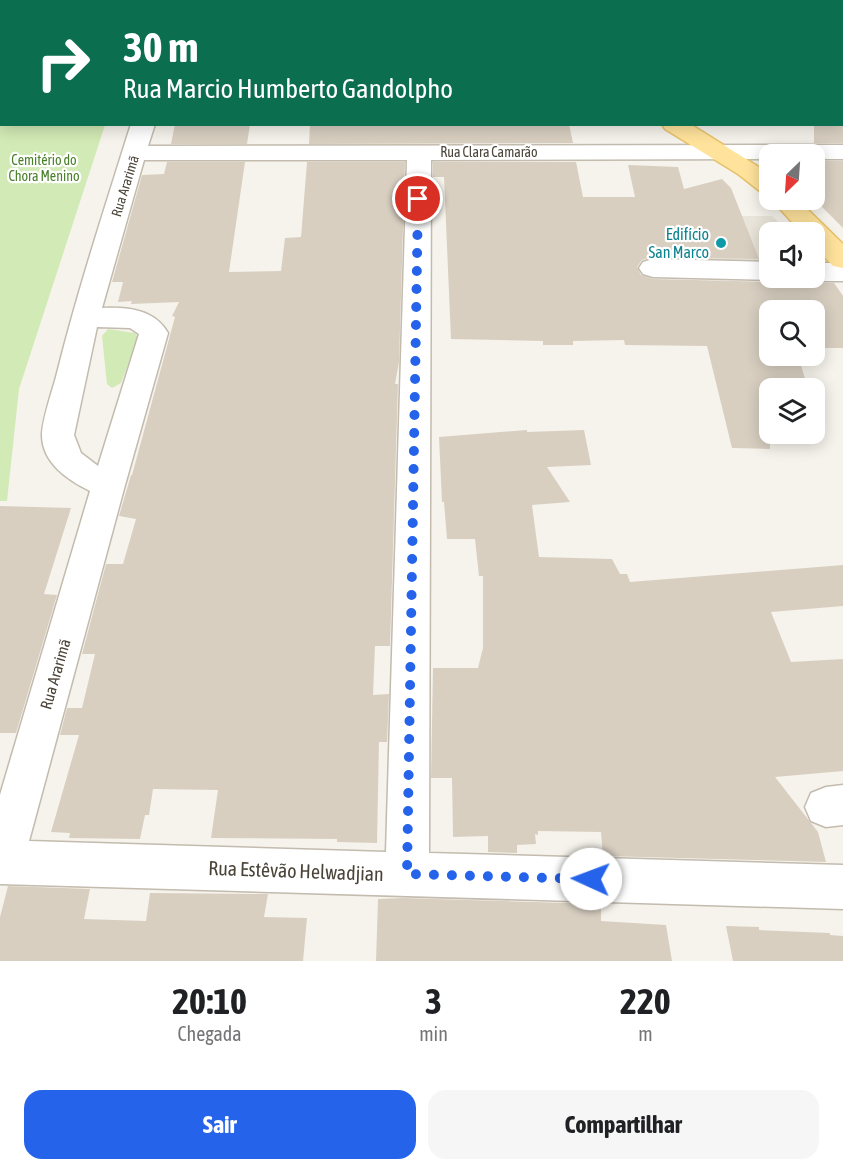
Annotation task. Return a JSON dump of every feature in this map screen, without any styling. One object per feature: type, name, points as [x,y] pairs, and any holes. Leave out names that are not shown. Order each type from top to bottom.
[{"type":"main road","points":[[677,126],[759,179]]},
{"type":"main road","points":[[794,210],[843,260]]},
{"type":"street","name":"Rua Clara Camarão","points":[[139,139],[419,153],[843,152]]},
{"type":"street","name":"Rua Ararimã","points":[[108,485],[72,467],[62,452],[58,435],[85,317],[139,139]]},
{"type":"street","points":[[407,874],[419,153]]},
{"type":"street","points":[[653,268],[759,271]]},
{"type":"street","points":[[825,272],[843,272]]},
{"type":"street","name":"Rua Ararimã","points":[[1,862],[108,485],[154,333],[150,326],[135,319],[85,317]]},
{"type":"street","name":"Rua Estêvão Helwadjian","points":[[1,862],[843,887]]},
{"type":"shaded area","points":[[639,216],[772,216],[778,222],[759,222],[759,266],[650,265]]},
{"type":"green space","name":"Cemitério do Chora Menino","points":[[0,126],[105,126],[19,389],[7,501],[0,501]]},
{"type":"green space","points":[[108,329],[135,333],[138,338],[121,383],[112,388],[107,384],[102,336]]},
{"type":"building","points":[[175,126],[250,126],[247,144],[171,144]]},
{"type":"building","points":[[310,126],[569,126],[573,143],[309,144]]},
{"type":"building","points":[[814,126],[843,126],[843,143],[814,143]]},
{"type":"building","points":[[825,161],[843,161],[843,228],[825,210]]},
{"type":"building","points":[[167,162],[245,162],[229,272],[281,271],[285,238],[301,237],[307,162],[405,162],[399,362],[395,384],[398,384],[390,646],[375,646],[373,695],[389,694],[387,742],[379,742],[377,843],[337,842],[337,839],[211,838],[218,790],[153,789],[149,815],[145,815],[140,839],[69,838],[70,833],[51,832],[79,735],[60,735],[67,708],[82,708],[95,654],[82,654],[106,564],[123,564],[136,519],[119,516],[175,317],[172,316],[179,302],[131,304],[132,301],[118,302],[123,282],[112,282],[142,175],[164,174]]},
{"type":"building","points":[[433,162],[576,162],[583,197],[635,197],[628,165],[678,167],[684,189],[722,179],[731,188],[759,259],[652,257],[642,260],[637,267],[641,275],[653,279],[759,282],[759,288],[825,288],[825,283],[834,283],[843,296],[843,348],[825,348],[825,300],[759,300],[759,366],[801,366],[805,378],[759,378],[759,444],[770,444],[770,449],[732,448],[707,346],[625,345],[624,340],[573,341],[573,345],[543,345],[543,341],[451,339],[444,177],[433,177]]},
{"type":"building","points":[[527,430],[527,432],[584,430],[591,465],[547,467],[570,502],[532,505],[539,557],[612,559],[620,574],[627,574],[630,582],[843,565],[843,606],[771,612],[791,662],[843,659],[843,771],[775,777],[818,832],[826,862],[603,856],[601,832],[538,831],[538,835],[535,834],[536,844],[517,845],[517,853],[488,852],[488,836],[453,837],[452,778],[431,778],[433,668],[478,668],[483,648],[483,576],[479,576],[475,539],[447,539],[444,502],[442,502],[439,437]]},
{"type":"building","points":[[0,506],[71,508],[44,594],[57,595],[16,733],[0,733]]},
{"type":"building","points":[[8,886],[90,889],[84,919],[146,921],[150,893],[268,894],[264,917],[307,918],[303,961],[0,961],[0,917]]},
{"type":"building","points":[[378,899],[601,904],[601,921],[666,925],[672,961],[376,961]]},
{"type":"building","points":[[726,926],[830,933],[830,935],[843,936],[843,961],[733,961]]},
{"type":"place","name":"Edifício San Marco","points":[[721,243]]},
{"type":"route","points":[[418,199],[407,874],[591,879]]}]
